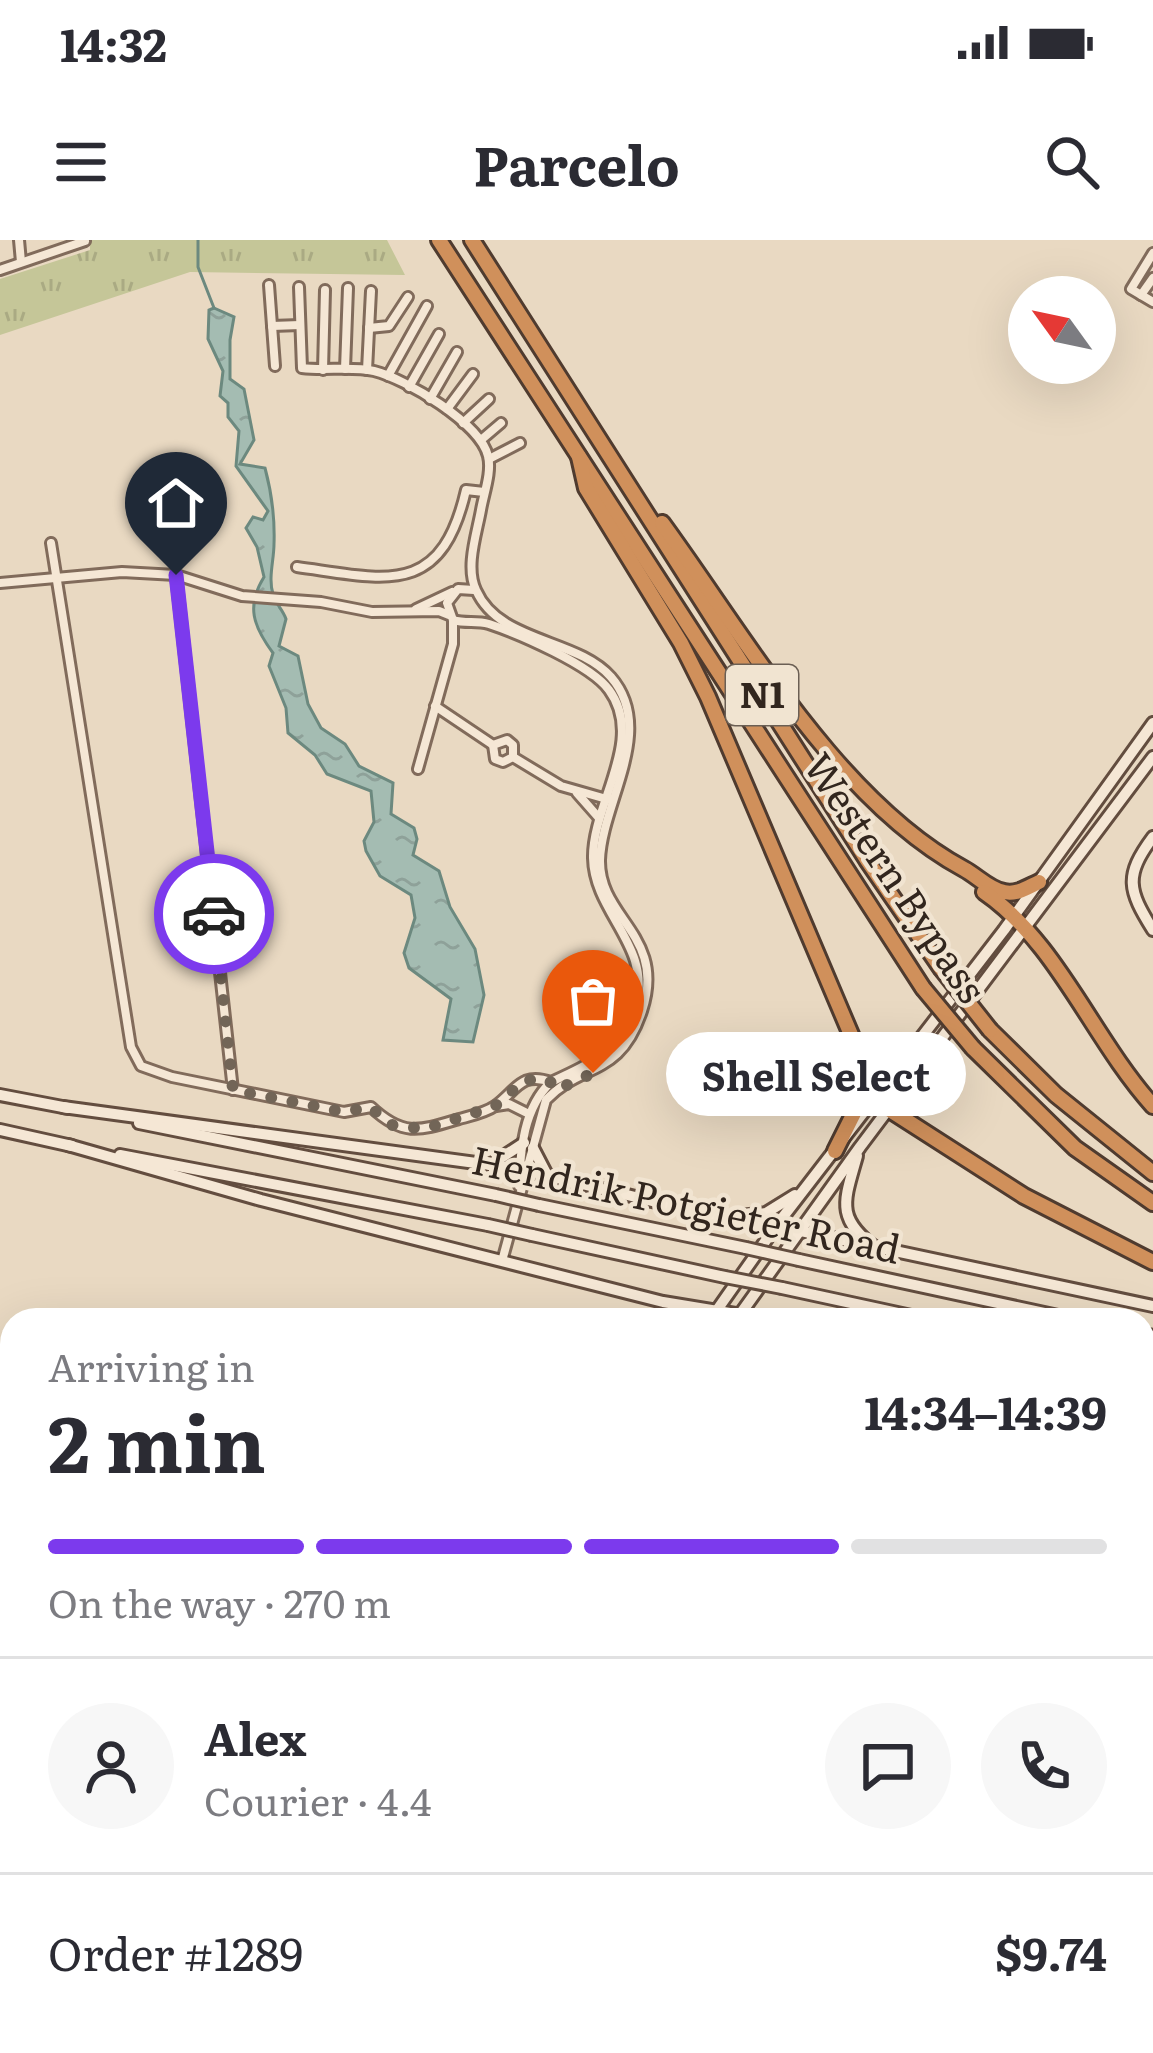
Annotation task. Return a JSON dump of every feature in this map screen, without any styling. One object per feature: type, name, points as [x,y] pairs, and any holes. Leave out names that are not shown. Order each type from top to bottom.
[{"type":"highway","name":"Western Bypass","points":[[439,240],[923,988],[973,1048],[1063,1137],[1153,1203]]},
{"type":"highway","name":"Western Bypass","points":[[472,240],[940,968],[990,1030],[1056,1095],[1153,1173]]},
{"type":"highway","points":[[587,421],[835,760],[898,825],[948,861],[1006,893],[1039,882]]},
{"type":"highway","points":[[579,457],[586,488],[708,697],[852,1037],[890,1110],[1024,1196],[1153,1262]]},
{"type":"highway","points":[[948,861],[1028,928],[1111,1054],[1153,1106]]},
{"type":"highway","points":[[835,1151],[861,1099],[852,1037]]},
{"type":"main road","points":[[68,1145],[261,1200],[663,1302],[718,1308],[1153,723]]},
{"type":"main road","points":[[745,1308],[1153,758]]},
{"type":"main road","points":[[1153,837],[1131,878],[1134,896],[1153,930]]},
{"type":"main road","name":"Hendrik Potgieter Road","points":[[0,1095],[1021,1308]]},
{"type":"main road","points":[[63,1107],[524,1170],[726,1219],[1149,1305]]},
{"type":"main road","name":"Hendrik Potgieter Road","points":[[0,1130],[488,1225],[874,1308]]},
{"type":"main road","points":[[490,1165],[528,1146],[547,1175]]},
{"type":"main road","points":[[860,1148],[845,1199],[846,1214],[857,1234],[880,1251]]},
{"type":"main road","points":[[726,1219],[773,1210],[812,1180]]},
{"type":"main road","points":[[663,1302],[676,1308]]},
{"type":"street","points":[[19,240],[21,263]]},
{"type":"street","points":[[0,270],[85,241]]},
{"type":"street","points":[[1153,253],[1131,290],[1153,302]]},
{"type":"street","points":[[1141,276],[1152,280],[1141,295]]},
{"type":"street","points":[[269,286],[275,366]]},
{"type":"street","points":[[299,287],[299,362],[305,369],[367,370],[388,376],[448,409],[481,440],[488,459],[473,559],[476,591],[506,622],[603,670],[618,686],[629,714],[630,729],[593,848],[601,893],[633,950],[637,1001],[616,1046],[554,1086],[528,1146]]},
{"type":"street","points":[[345,370],[348,288]]},
{"type":"street","points":[[323,370],[325,290]]},
{"type":"street","points":[[367,370],[371,290]]},
{"type":"street","points":[[369,328],[389,326],[408,297]]},
{"type":"street","points":[[388,376],[427,306]]},
{"type":"street","points":[[272,326],[300,325]]},
{"type":"street","points":[[409,387],[439,334]]},
{"type":"street","points":[[430,398],[457,352]]},
{"type":"street","points":[[448,409],[473,374]]},
{"type":"street","points":[[464,423],[489,399]]},
{"type":"street","points":[[481,440],[501,423]]},
{"type":"street","points":[[488,459],[520,443]]},
{"type":"street","points":[[297,567],[382,579],[411,574],[424,567],[456,525],[466,490],[484,492]]},
{"type":"street","points":[[51,543],[135,1055],[146,1070],[344,1112],[370,1107],[392,1125],[418,1130],[495,1106],[509,1104],[529,1114]]},
{"type":"street","points":[[418,769],[453,644],[447,603],[473,559]]},
{"type":"street","points":[[0,583],[122,572],[176,575],[242,596],[470,621],[522,639],[595,675],[616,699],[623,728],[600,864],[606,888],[647,962],[644,1003],[637,1024],[611,1060],[540,1093],[529,1114],[524,1170],[502,1261]]},
{"type":"street","points":[[176,575],[233,1090]]},
{"type":"street","points":[[410,612],[456,590],[476,591]]},
{"type":"street","points":[[453,644],[482,601]]},
{"type":"street","points":[[435,706],[493,745],[499,761],[512,757],[576,792],[609,800]]},
{"type":"street","points":[[576,792],[600,819]]},
{"type":"street","points":[[495,1106],[519,1082],[538,1078],[554,1086]]},
{"type":"green space","points":[[90,240],[387,240],[405,275],[190,272],[0,335],[0,279],[90,250]]},
{"type":"water","points":[[209,310],[234,317],[230,379],[244,389],[254,440],[240,464],[265,468],[270,487],[272,588],[286,619],[279,646],[298,656],[308,704],[321,728],[345,744],[359,766],[393,783],[391,814],[414,828],[413,855],[439,871],[450,907],[475,949],[484,995],[473,1042],[443,1040],[451,999],[409,968],[404,953],[415,918],[411,895],[380,876],[366,851],[364,841],[374,822],[371,791],[327,774],[315,755],[288,733],[286,708],[269,666],[273,653],[254,616],[255,597],[264,577],[257,547],[246,528],[253,517],[263,520],[268,511],[236,466],[239,431],[228,417],[228,403],[220,396],[223,371],[208,339]]},
{"type":"waterway","points":[[198,240],[198,267],[214,308]]},
{"type":"way so far","points":[[214,914],[233,1090],[344,1112],[370,1107],[392,1125],[418,1130],[495,1106],[525,1080],[549,1080],[556,1090],[593,1073]]},
{"type":"place","name":"Shell Select","points":[[593,1073]]},
{"type":"route","points":[[176,575],[214,914]]}]
